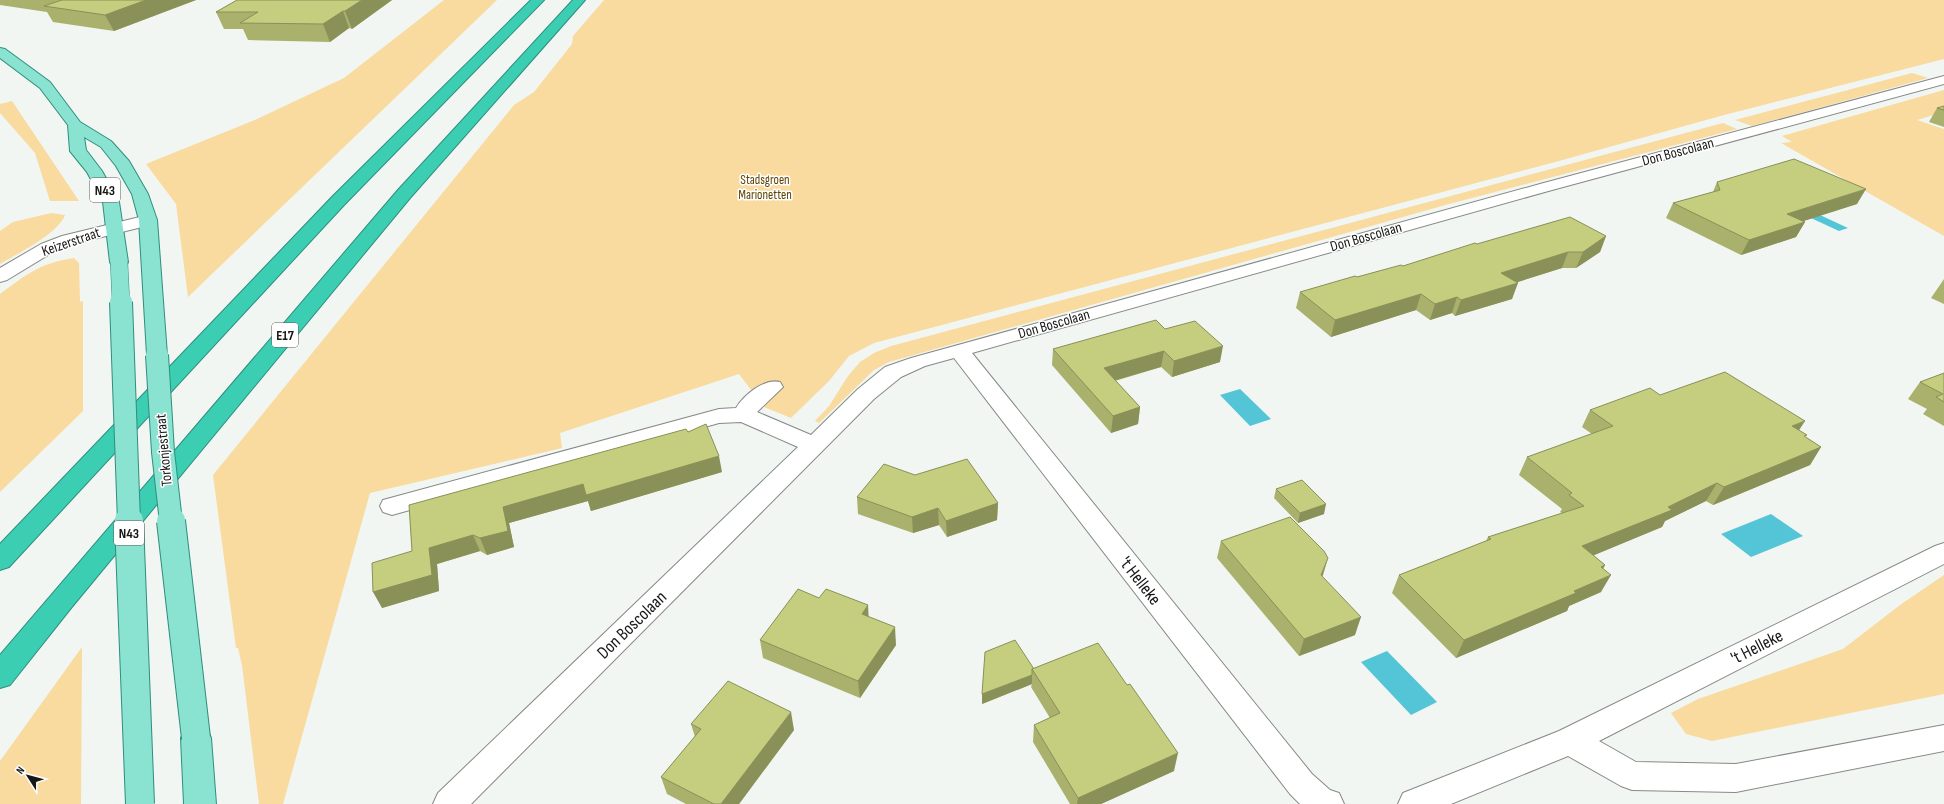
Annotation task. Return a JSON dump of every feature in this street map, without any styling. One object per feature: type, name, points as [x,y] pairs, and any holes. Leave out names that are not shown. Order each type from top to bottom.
[{"type":"highway","points":[[0,560],[338,201],[538,0]]},
{"type":"highway","name":"E17","points":[[0,676],[61,601],[404,194],[579,0]]},
{"type":"main road","name":"Torkonjestraat","points":[[0,52],[45,85],[75,125],[106,144],[123,164],[140,194],[148,228],[163,452],[196,738],[200,804]]},
{"type":"main road","name":"N43","points":[[75,125],[78,151],[94,171],[111,202],[116,228],[119,262],[140,804]]},
{"type":"street","name":"Don Boscolaan","points":[[449,804],[815,446],[866,394],[893,372],[918,362],[1546,187],[1944,80]]},
{"type":"street","name":"Keizerstraat","points":[[0,276],[47,248],[68,240],[116,228],[148,228]]},
{"type":"street","name":"'t Helleke","points":[[959,351],[1301,784],[1319,800],[1328,804]]},
{"type":"street","points":[[744,415],[748,407],[772,387]]},
{"type":"street","points":[[392,506],[719,416],[744,415],[815,446]]},
{"type":"street","name":"'t Helleke","points":[[1414,804],[1570,741],[1944,553]]},
{"type":"street","points":[[1570,741],[1632,776],[1736,778],[1944,738]]},
{"type":"green space","points":[[444,0],[497,0],[188,297],[176,204],[146,164],[257,119],[344,78]]},
{"type":"green space","name":"Stadsgroen Marionetten","points":[[604,0],[1944,0],[1944,59],[1724,115],[1559,161],[874,343],[849,356],[829,381],[791,418],[764,407],[739,374],[560,433],[562,448],[370,493],[283,804],[259,804],[242,665],[238,648],[236,648],[213,475],[514,105],[534,92],[572,44],[573,36]]},
{"type":"green space","points":[[1912,73],[1928,78],[1752,126],[1735,120]]},
{"type":"green space","points":[[1944,90],[1944,112],[1917,120],[1944,129],[1944,236],[1781,143],[1792,142],[1782,136]]},
{"type":"green space","points":[[12,101],[79,201],[50,201],[35,153],[0,113],[0,104]]},
{"type":"green space","points":[[1723,123],[1737,129],[1449,204],[889,362],[874,370],[819,423],[815,421],[829,406],[848,376],[860,362],[874,353],[891,346]]},
{"type":"green space","points":[[51,213],[65,215],[55,229],[26,249],[0,264],[0,231],[13,222]]},
{"type":"green space","points":[[74,258],[79,263],[80,302],[83,301],[83,411],[0,492],[0,294],[34,270],[62,260]]},
{"type":"green space","points":[[1944,575],[1944,694],[1712,741],[1686,734],[1671,713],[1698,699],[1843,649],[1900,605]]},
{"type":"green space","points":[[82,647],[81,804],[0,804],[0,761]]},
{"type":"water","points":[[1807,209],[1848,228],[1839,231],[1798,212]]},
{"type":"water","points":[[1240,389],[1271,419],[1250,426],[1220,395]]},
{"type":"water","points":[[1771,514],[1803,536],[1751,557],[1721,534]]},
{"type":"water","points":[[1387,651],[1437,702],[1411,715],[1361,662]]},
{"type":"building","points":[[62,0],[146,0],[105,15],[44,6]]},
{"type":"building","points":[[237,0],[362,0],[323,24],[240,23],[258,12],[216,12]]},
{"type":"building","points":[[1944,106],[1944,110],[1937,108]]},
{"type":"building","points":[[1794,159],[1866,189],[1787,214],[1805,222],[1749,240],[1673,203],[1720,190],[1717,182]]},
{"type":"building","points":[[1570,217],[1606,236],[1583,252],[1568,252],[1501,273],[1518,283],[1461,300],[1457,297],[1435,304],[1421,294],[1335,320],[1300,292],[1355,276],[1357,277],[1401,265],[1403,266],[1475,243],[1477,244]]},
{"type":"building","points":[[1156,320],[1165,329],[1195,321],[1223,346],[1174,361],[1164,351],[1104,368],[1140,407],[1113,416],[1053,349]]},
{"type":"building","points":[[1725,372],[1805,421],[1792,426],[1807,435],[1804,436],[1821,447],[1724,487],[1717,483],[1668,507],[1672,510],[1582,546],[1605,565],[1601,567],[1611,575],[1574,591],[1576,593],[1464,640],[1399,575],[1491,539],[1488,537],[1584,506],[1569,495],[1572,493],[1527,457],[1613,426],[1590,410],[1650,388],[1660,395]]},
{"type":"building","points":[[1944,373],[1944,402],[1936,397],[1943,394],[1920,382]]},
{"type":"building","points":[[706,424],[719,456],[586,495],[583,484],[503,507],[508,531],[480,538],[473,535],[429,548],[432,575],[373,592],[372,563],[412,551],[409,505],[686,429],[688,432]]},
{"type":"building","points":[[967,459],[998,503],[946,521],[938,508],[912,517],[857,497],[884,464],[915,475]]},
{"type":"building","points":[[1302,480],[1326,504],[1300,513],[1276,489]]},
{"type":"building","points":[[1290,517],[1324,551],[1328,558],[1321,575],[1361,617],[1304,639],[1221,541]]},
{"type":"building","points":[[798,589],[819,598],[826,589],[868,605],[862,614],[895,627],[858,681],[760,640]]},
{"type":"building","points":[[1015,640],[1034,669],[1032,669],[1032,675],[982,694],[985,652]]},
{"type":"building","points":[[1098,643],[1127,685],[1130,684],[1178,753],[1078,798],[1034,725],[1060,713],[1032,669]]},
{"type":"building","points":[[728,681],[791,712],[721,804],[714,804],[661,777],[701,729],[691,724]]}]
